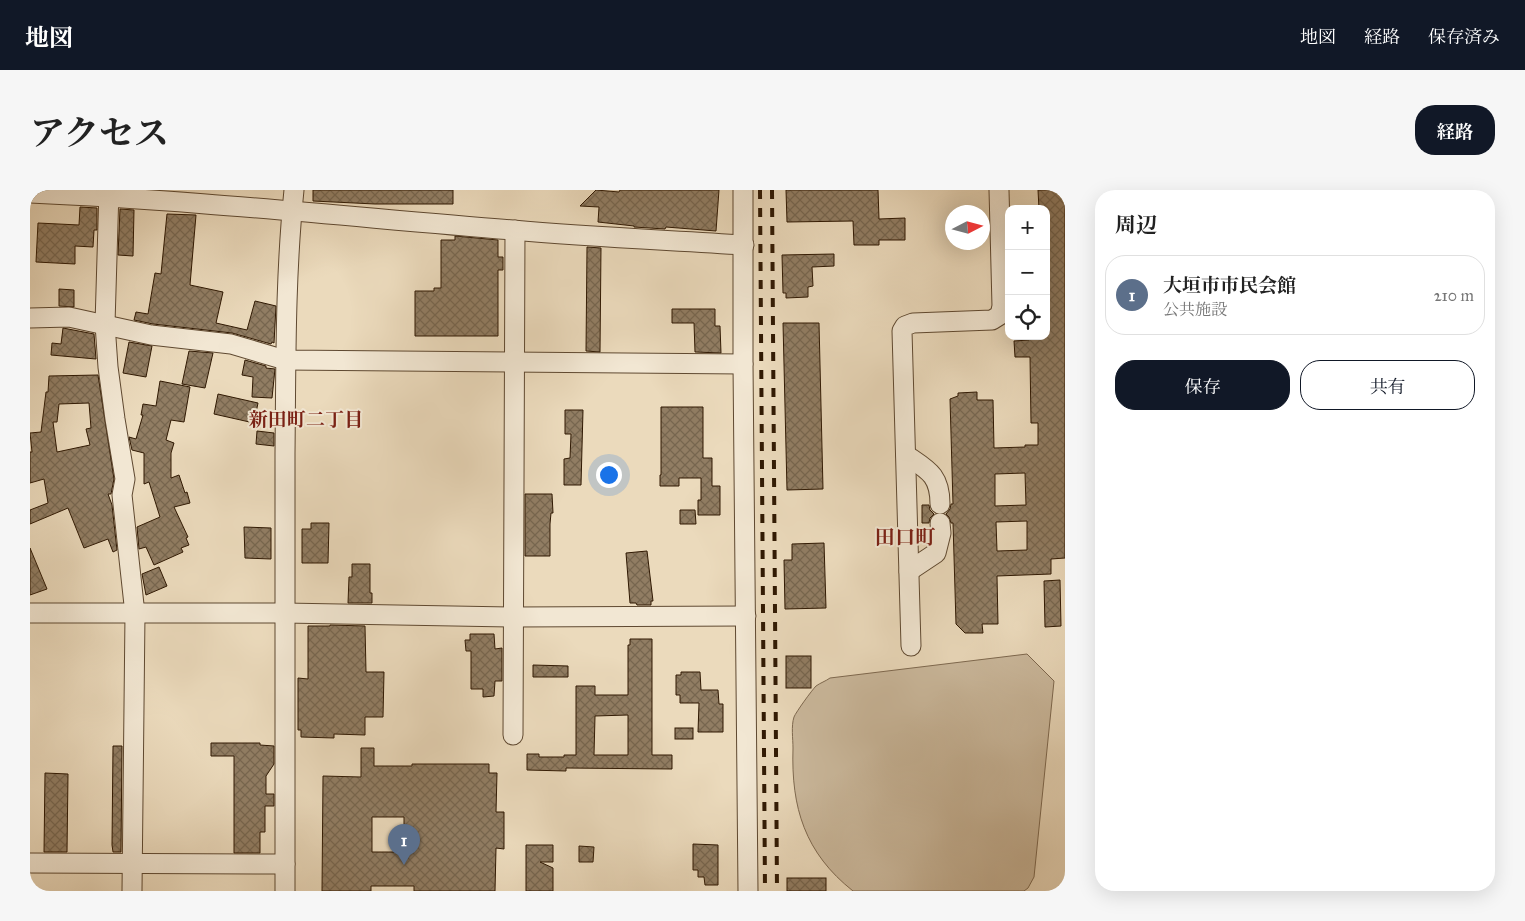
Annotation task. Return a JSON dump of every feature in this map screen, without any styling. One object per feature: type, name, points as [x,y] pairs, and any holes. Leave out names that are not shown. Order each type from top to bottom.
[{"type":"street","points":[[285,891],[285,360],[287,285],[294,190]]},
{"type":"street","points":[[743,190],[748,891]]},
{"type":"street","points":[[911,646],[902,331],[905,326],[913,323],[992,320],[1000,315],[1002,306],[998,190]]},
{"type":"street","points":[[30,193],[109,193],[516,230],[744,246]]},
{"type":"street","points":[[109,193],[105,324],[108,367],[125,479],[122,495],[135,614],[132,891]]},
{"type":"street","points":[[513,735],[516,230]]},
{"type":"street","points":[[30,318],[69,317],[151,335],[231,344],[285,360],[743,364]]},
{"type":"street","points":[[906,455],[930,472],[935,480],[940,497],[941,533],[936,553],[909,571]]},
{"type":"street","points":[[30,613],[284,613],[514,617],[746,616]]},
{"type":"street","points":[[30,863],[285,864]]},
{"type":"shaded area","points":[[1027,654],[1054,681],[1034,877],[1028,888],[1024,891],[853,891],[823,861],[812,845],[798,810],[793,770],[793,724],[795,714],[808,696],[816,686],[830,678]]},
{"type":"building","points":[[313,190],[453,190],[453,204],[375,204],[313,201]]},
{"type":"building","points":[[596,190],[619,192],[620,190],[719,190],[716,231],[666,227],[665,229],[634,227],[598,222],[599,207],[580,206]]},
{"type":"building","points":[[786,190],[878,190],[879,219],[905,218],[905,240],[879,240],[879,245],[854,245],[853,221],[787,222]]},
{"type":"building","points":[[1038,190],[1065,190],[1065,558],[1051,559],[1051,574],[997,576],[998,624],[982,624],[983,633],[965,633],[956,624],[953,523],[951,523],[946,514],[951,504],[953,504],[950,399],[958,396],[958,393],[977,392],[977,400],[993,400],[994,448],[1038,445],[1038,423],[1031,423],[1030,357],[1015,357],[1014,341],[1050,340],[1050,205],[1039,205]],"holes":[[[1025,473],[1026,505],[995,506],[995,474]],[[1027,521],[1027,550],[997,551],[996,522]]]},
{"type":"building","points":[[80,207],[97,208],[97,230],[94,230],[93,247],[75,246],[75,264],[36,262],[38,223],[79,225]]},
{"type":"building","points":[[120,209],[134,210],[133,256],[118,255]]},
{"type":"building","points":[[167,214],[196,215],[190,285],[223,292],[216,323],[247,330],[255,301],[276,306],[274,343],[272,342],[271,344],[232,333],[134,320],[136,312],[148,314],[155,273],[161,274]]},
{"type":"building","points":[[455,236],[498,240],[498,257],[503,257],[503,270],[498,270],[498,336],[415,336],[415,291],[434,291],[434,288],[441,288],[441,240],[455,240]]},
{"type":"building","points":[[587,247],[601,248],[600,352],[586,351]]},
{"type":"building","points":[[834,254],[834,266],[812,267],[813,286],[808,287],[808,297],[786,298],[786,293],[783,293],[782,255]]},
{"type":"building","points":[[59,289],[74,290],[74,307],[59,306]]},
{"type":"building","points":[[672,309],[715,309],[715,326],[720,326],[721,353],[695,352],[694,323],[672,323]]},
{"type":"building","points":[[783,323],[819,323],[823,489],[787,490]]},
{"type":"building","points":[[63,328],[94,334],[96,359],[51,355],[52,343],[61,344]]},
{"type":"building","points":[[129,342],[152,346],[146,377],[123,373]]},
{"type":"building","points":[[189,351],[213,353],[205,388],[182,384]]},
{"type":"building","points":[[245,360],[266,366],[266,368],[275,369],[272,398],[252,397],[253,377],[242,375]]},
{"type":"building","points":[[98,375],[114,479],[111,494],[108,494],[112,505],[117,550],[113,552],[108,539],[84,548],[68,508],[30,524],[30,510],[48,503],[44,479],[30,483],[30,452],[32,452],[30,433],[41,432],[49,376]],"holes":[[[89,403],[91,428],[86,429],[90,445],[57,452],[53,422],[57,422],[59,404]]]},
{"type":"building","points":[[160,381],[190,387],[184,422],[171,420],[166,440],[174,443],[171,453],[171,478],[179,475],[190,503],[174,507],[188,537],[186,538],[189,545],[181,548],[183,552],[154,565],[146,547],[139,549],[137,527],[160,517],[149,482],[144,484],[144,453],[132,450],[129,437],[136,439],[143,415],[141,415],[143,404],[156,406]]},
{"type":"building","points":[[218,394],[258,403],[254,423],[214,414]]},
{"type":"building","points":[[661,407],[703,407],[703,458],[712,458],[712,486],[720,486],[720,515],[698,515],[698,500],[701,500],[701,478],[679,478],[679,486],[660,486]]},
{"type":"building","points":[[565,410],[583,410],[581,485],[564,485],[564,459],[570,458],[571,434],[565,434]]},
{"type":"building","points":[[257,431],[274,433],[274,446],[256,444]]},
{"type":"building","points":[[525,494],[552,494],[553,513],[551,513],[550,524],[550,556],[525,556]]},
{"type":"building","points":[[922,505],[929,505],[930,510],[934,514],[930,518],[929,523],[922,523]]},
{"type":"building","points":[[680,510],[695,510],[696,524],[680,524]]},
{"type":"building","points":[[311,523],[329,523],[328,563],[302,563],[302,529],[311,529]]},
{"type":"building","points":[[244,527],[271,528],[271,559],[245,558]]},
{"type":"building","points":[[824,543],[826,608],[785,609],[784,560],[792,560],[792,544]]},
{"type":"building","points":[[30,548],[47,589],[30,595]]},
{"type":"building","points":[[647,551],[653,601],[651,601],[651,605],[637,605],[636,603],[630,603],[626,553]]},
{"type":"building","points":[[352,564],[370,564],[372,603],[348,603],[349,577],[352,577]]},
{"type":"building","points":[[159,567],[167,586],[146,595],[142,574]]},
{"type":"building","points":[[1060,580],[1061,626],[1045,627],[1044,581]]},
{"type":"building","points":[[308,626],[365,626],[366,672],[384,672],[383,717],[365,717],[365,735],[334,734],[334,738],[301,737],[301,730],[298,730],[298,678],[308,679]]},
{"type":"building","points":[[470,634],[494,634],[495,649],[502,648],[502,681],[495,681],[494,696],[483,697],[483,689],[471,689],[471,651],[466,651],[465,640],[470,640]]},
{"type":"building","points":[[630,639],[652,639],[652,755],[672,755],[672,769],[566,768],[566,771],[527,770],[527,754],[539,754],[539,757],[576,755],[576,686],[595,686],[595,695],[628,695],[628,645],[630,645]],"holes":[[[628,715],[628,755],[594,755],[595,716]]]},
{"type":"building","points":[[786,656],[811,656],[811,688],[786,688]]},
{"type":"building","points":[[533,665],[568,666],[568,677],[533,677]]},
{"type":"building","points":[[681,672],[700,672],[701,690],[718,690],[719,704],[723,704],[723,732],[698,732],[699,703],[680,703],[680,695],[676,695],[676,675],[681,675]]},
{"type":"building","points":[[675,728],[693,728],[693,739],[675,739]]},
{"type":"building","points":[[211,743],[260,743],[260,745],[274,746],[274,764],[266,776],[266,794],[274,794],[274,806],[265,806],[265,832],[260,832],[260,853],[234,853],[234,756],[211,756]]},
{"type":"building","points":[[113,746],[122,746],[121,852],[113,852],[112,845]]},
{"type":"building","points":[[361,748],[374,748],[374,766],[489,764],[489,773],[497,773],[496,812],[504,812],[504,849],[496,848],[495,891],[414,891],[414,886],[371,886],[371,891],[322,891],[323,776],[361,777]],"holes":[[[372,817],[404,817],[404,852],[372,852]]]},
{"type":"building","points":[[45,773],[68,774],[67,852],[44,852]]},
{"type":"building","points":[[693,844],[718,845],[718,885],[705,885],[704,877],[698,877],[698,870],[693,870]]},
{"type":"building","points":[[526,845],[553,845],[553,862],[540,862],[553,868],[553,891],[526,891]]},
{"type":"building","points":[[579,846],[594,847],[593,862],[579,862]]},
{"type":"building","points":[[787,878],[826,878],[826,891],[787,891]]},
{"type":"railway","points":[[760,190],[765,891]]},
{"type":"railway","points":[[772,190],[777,891]]},
{"type":"place","name":"大垣市市民会館","points":[[404,865]]},
{"type":"district","name":"新田町二丁目","points":[[306,419]]},
{"type":"district","name":"田口町","points":[[905,537]]}]
